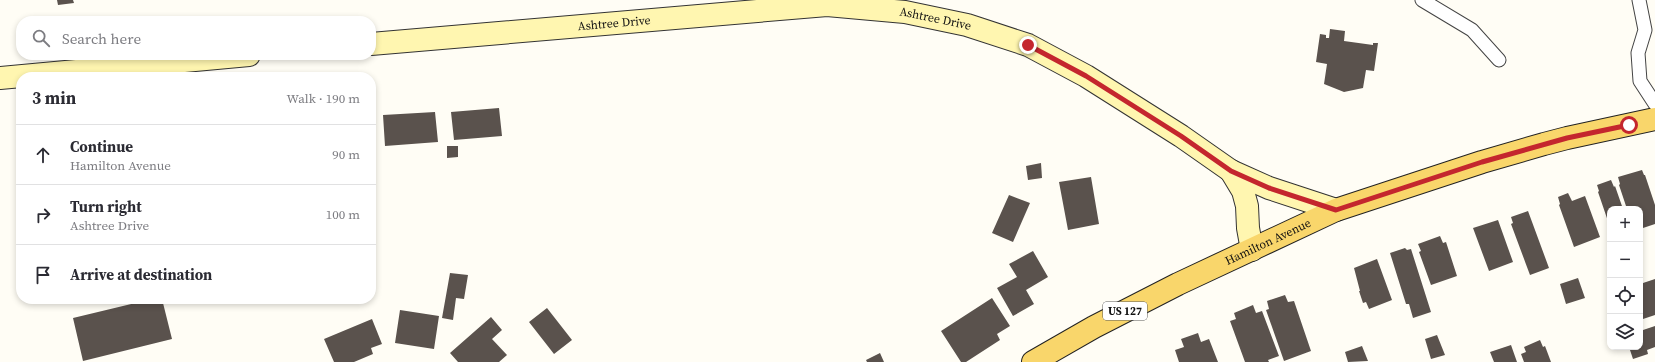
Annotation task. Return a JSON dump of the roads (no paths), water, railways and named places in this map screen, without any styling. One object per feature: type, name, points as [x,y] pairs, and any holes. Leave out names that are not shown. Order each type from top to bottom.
[{"type":"main road","name":"Hamilton Avenue","points":[[1034,362],[1094,327],[1171,287],[1336,210],[1482,162],[1544,144],[1655,119]]},
{"type":"street","name":"Ashtree Drive","points":[[376,44],[827,5],[905,12],[967,25],[1028,45],[1086,76],[1181,136],[1231,171],[1269,188],[1336,210]]},
{"type":"street","points":[[65,72],[195,60]]},
{"type":"street","points":[[0,78],[16,77]]},
{"type":"street","points":[[1231,171],[1244,192],[1252,250]]},
{"type":"lane","points":[[1422,0],[1472,30],[1499,60]]},
{"type":"lane","points":[[1639,0],[1645,30],[1638,53],[1640,81],[1655,104]]},
{"type":"lane","points":[[1645,30],[1655,40]]}]
